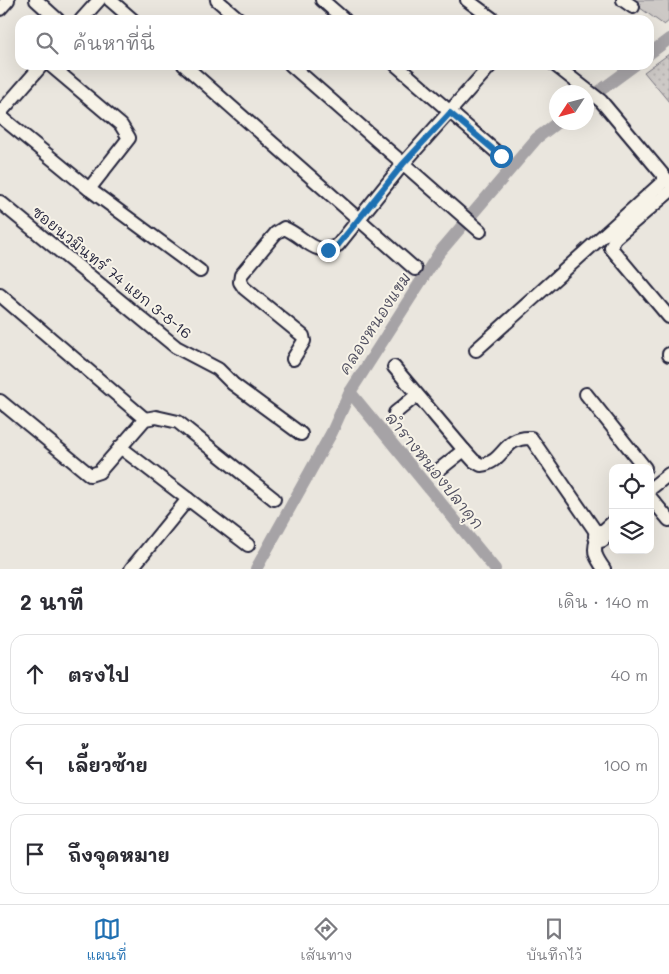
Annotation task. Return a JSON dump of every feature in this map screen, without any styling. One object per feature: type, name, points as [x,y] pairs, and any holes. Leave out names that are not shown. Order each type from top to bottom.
[{"type":"street","points":[[0,9],[8,0]]},
{"type":"street","points":[[36,0],[52,15]]},
{"type":"street","points":[[86,15],[99,0]]},
{"type":"street","points":[[110,0],[127,15]]},
{"type":"street","points":[[217,0],[234,15]]},
{"type":"street","points":[[322,0],[339,15]]},
{"type":"street","points":[[467,0],[487,15]]},
{"type":"street","points":[[38,70],[0,114],[89,189],[200,271]]},
{"type":"street","points":[[56,70],[121,125],[129,138],[89,189]]},
{"type":"street","points":[[190,70],[415,269]]},
{"type":"street","points":[[297,70],[476,227]]},
{"type":"street","points":[[402,70],[501,156]]},
{"type":"street","points":[[293,359],[304,341],[303,336],[244,288],[240,282],[241,275],[276,232],[284,228],[319,250],[328,250],[338,245],[357,218],[487,70]]},
{"type":"street","points":[[476,350],[667,180],[601,101],[562,70]]},
{"type":"street","points":[[669,192],[615,238],[611,248],[669,317]]},
{"type":"street","name":"ซอยนวมินทร์ 74 แยก 3-8-16","points":[[0,202],[176,347],[218,369],[233,384],[302,434]]},
{"type":"street","points":[[0,295],[146,419]]},
{"type":"street","points":[[394,367],[474,461],[482,465],[489,464],[493,462],[510,442],[531,438],[599,534]]},
{"type":"street","points":[[395,413],[417,394]]},
{"type":"street","points":[[586,394],[642,464]]},
{"type":"street","points":[[0,401],[90,475],[95,475],[146,419],[156,417],[178,422],[274,498]]},
{"type":"street","points":[[120,447],[248,545]]},
{"type":"street","points":[[440,469],[464,450]]},
{"type":"street","points":[[654,481],[669,474]]},
{"type":"street","points":[[132,569],[188,499]]},
{"type":"street","points":[[654,502],[669,520]]},
{"type":"street","points":[[604,569],[596,558],[595,545],[599,534],[609,525]]},
{"type":"shaded area","points":[[629,0],[669,0],[669,21],[664,25],[654,18],[654,15],[650,15]]},
{"type":"shaded area","points":[[669,54],[669,102],[644,72],[654,70],[654,65]]},
{"type":"waterway","name":"คลองหนองแขม","points":[[654,50],[669,39]]},
{"type":"waterway","name":"คลองหนองแขม","points":[[594,95],[628,70]]},
{"type":"waterway","name":"คลองหนองแขม","points":[[256,569],[332,432],[350,392],[439,253],[537,138],[549,129]]},
{"type":"waterway","name":"ลำรางหนองปลาดุก","points":[[350,392],[495,569]]},
{"type":"route","points":[[328,250],[338,245],[357,218],[450,113],[501,156]]}]
